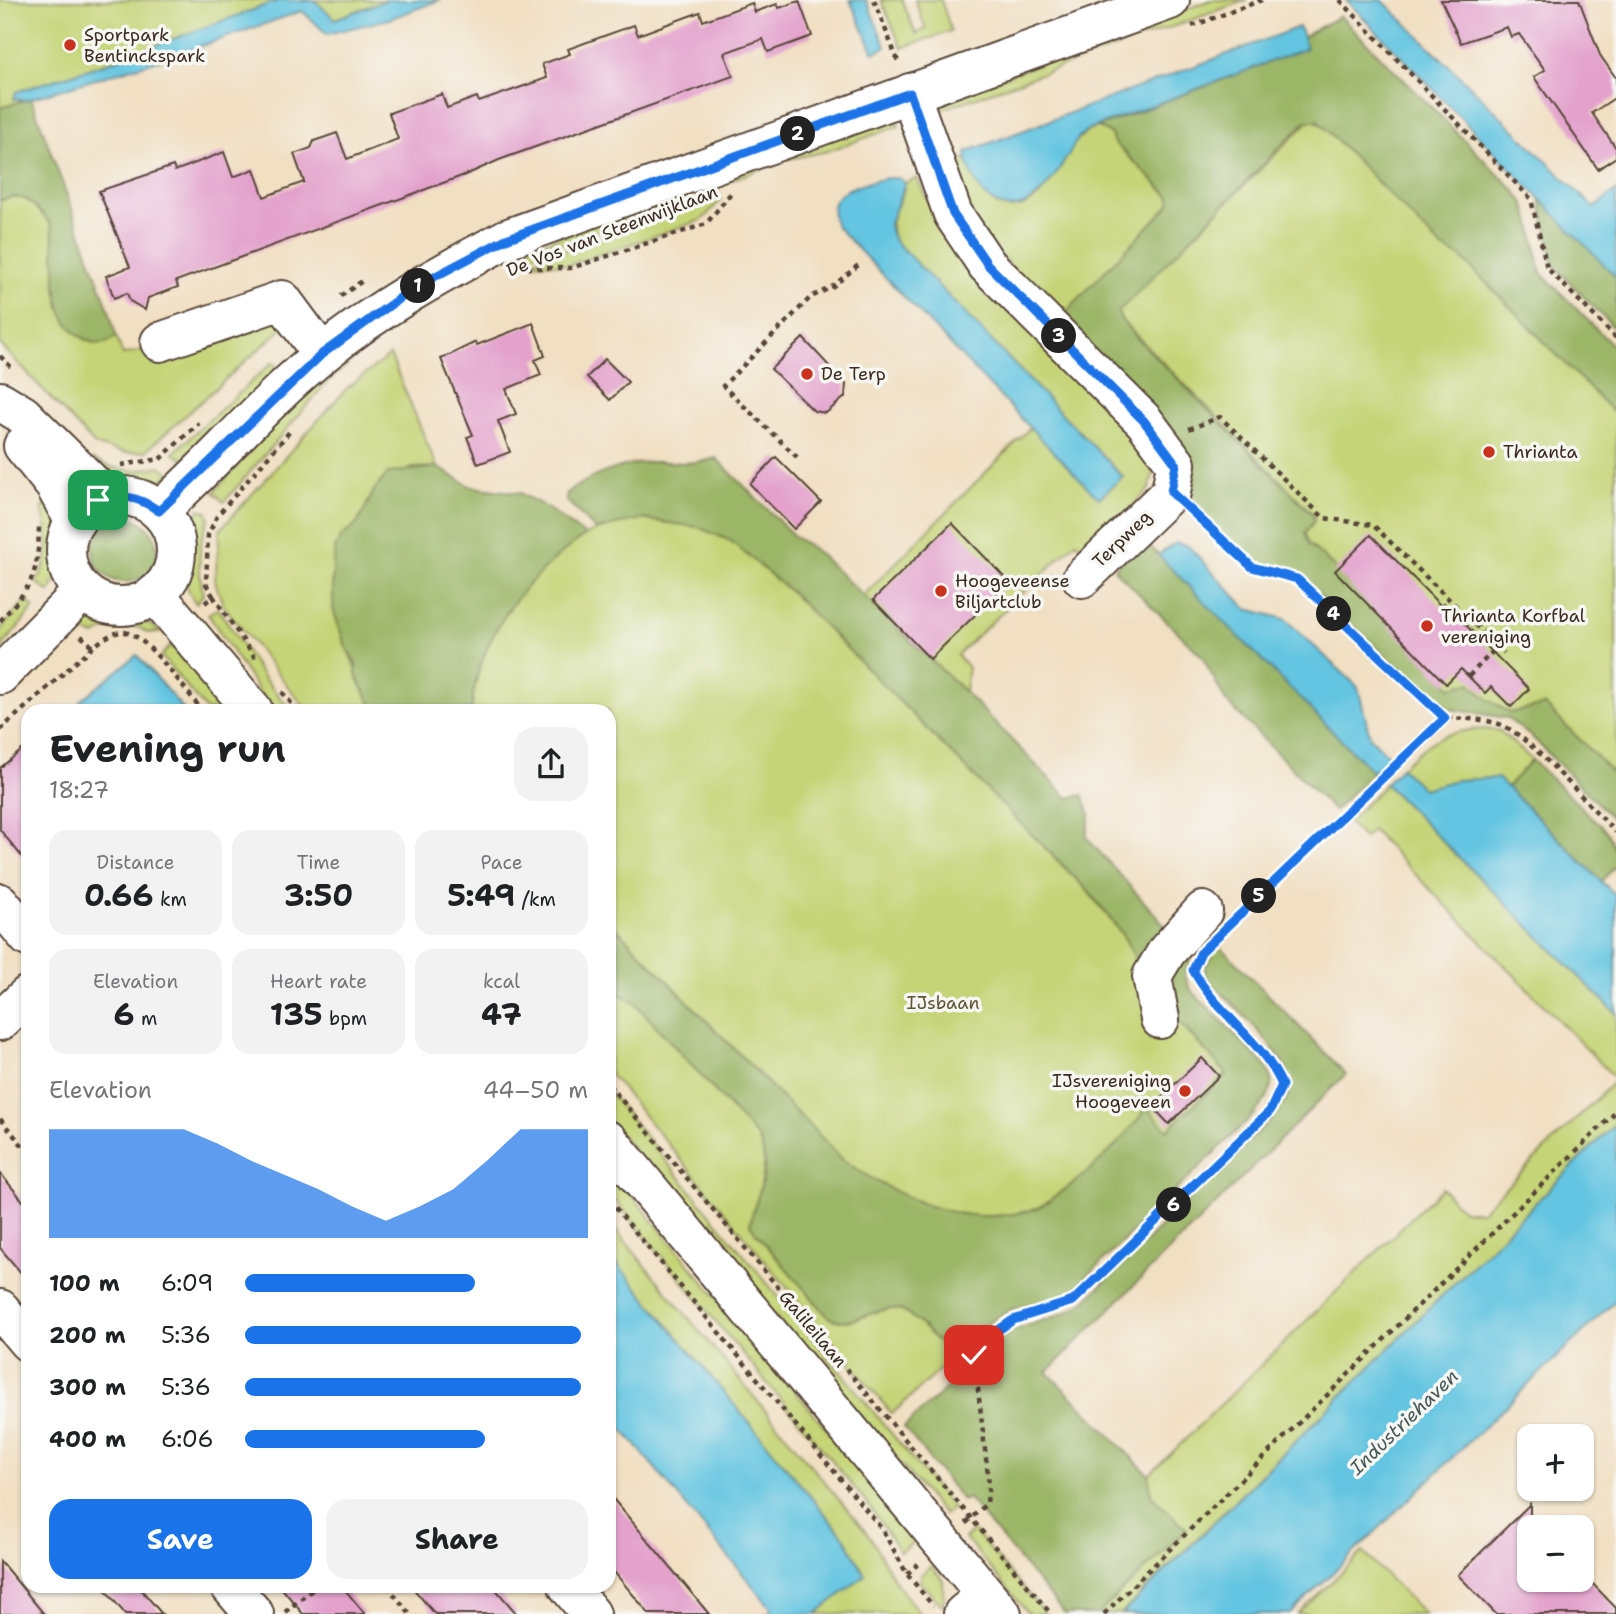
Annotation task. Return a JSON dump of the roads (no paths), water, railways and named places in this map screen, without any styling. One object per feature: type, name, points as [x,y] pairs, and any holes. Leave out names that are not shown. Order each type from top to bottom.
[{"type":"street","name":"De Vos van Steenwijklaan","points":[[159,511],[322,354],[415,287],[506,239],[1170,0]]},
{"type":"street","name":"Terpweg","points":[[910,93],[953,214],[988,265],[1144,421],[1176,464],[1171,492],[1082,578]]},
{"type":"street","points":[[160,342],[282,300],[322,354]]},
{"type":"street","points":[[0,401],[23,415],[107,498]]},
{"type":"street","points":[[0,413],[55,486],[75,522]]},
{"type":"street","points":[[130,496],[159,511],[174,538],[176,553],[166,583],[142,602],[111,605],[83,591],[73,579],[66,557],[68,535],[87,509],[107,498],[130,496]]},
{"type":"street","points":[[0,675],[83,591]]},
{"type":"street","points":[[155,594],[266,700]]},
{"type":"street","points":[[0,903],[21,928]]},
{"type":"street","points":[[1160,1019],[1152,976],[1167,951],[1218,916]]},
{"type":"street","points":[[0,1021],[21,1002]]},
{"type":"street","points":[[616,1149],[942,1544],[983,1608]]},
{"type":"street","points":[[0,1309],[21,1332]]},
{"type":"street","points":[[236,1593],[254,1614]]},
{"type":"street","points":[[574,1593],[591,1614]]},
{"type":"water","points":[[280,0],[315,1],[335,19],[387,0],[440,0],[389,19],[327,34],[302,11],[172,56],[26,100],[14,99],[16,92],[107,63]]},
{"type":"water","points":[[850,0],[866,0],[886,47],[874,53]]},
{"type":"water","points":[[1346,0],[1382,0],[1594,208],[1616,191],[1616,277]]},
{"type":"water","points":[[1299,27],[1307,48],[1089,129],[1079,137],[1052,179],[1029,202],[1016,207],[1001,206],[986,196],[972,175],[966,152]]},
{"type":"water","points":[[899,178],[905,183],[889,226],[893,239],[1123,477],[1099,498],[837,227],[833,205],[838,197],[855,186]]},
{"type":"water","points":[[1176,543],[1188,546],[1247,609],[1285,619],[1358,687],[1370,737],[1389,756],[1373,772],[1158,555]]},
{"type":"water","points":[[137,655],[179,704],[81,704],[79,702]]},
{"type":"water","points":[[1401,768],[1423,789],[1457,780],[1498,778],[1616,896],[1616,1013],[1385,784]]},
{"type":"water","name":"Industriehaven","points":[[1616,1123],[1616,1300],[1290,1614],[1122,1614]]},
{"type":"water","points":[[616,1262],[845,1538],[865,1575],[816,1614],[767,1614],[772,1609],[616,1421]]},
{"type":"place","name":"Sportpark Bentinckspark","points":[[70,45]]},
{"type":"place","name":"De Terp","points":[[807,374]]},
{"type":"place","name":"Thrianta","points":[[1489,452]]},
{"type":"place","name":"Hoogeveense Biljartclub","points":[[941,591]]},
{"type":"place","name":"Thrianta Korfbal vereniging","points":[[1427,626]]},
{"type":"place","name":"IJsvereniging Hoogeveen","points":[[1185,1091]]},
{"type":"park label","name":"IJsbaan","points":[[943,1003]]}]
